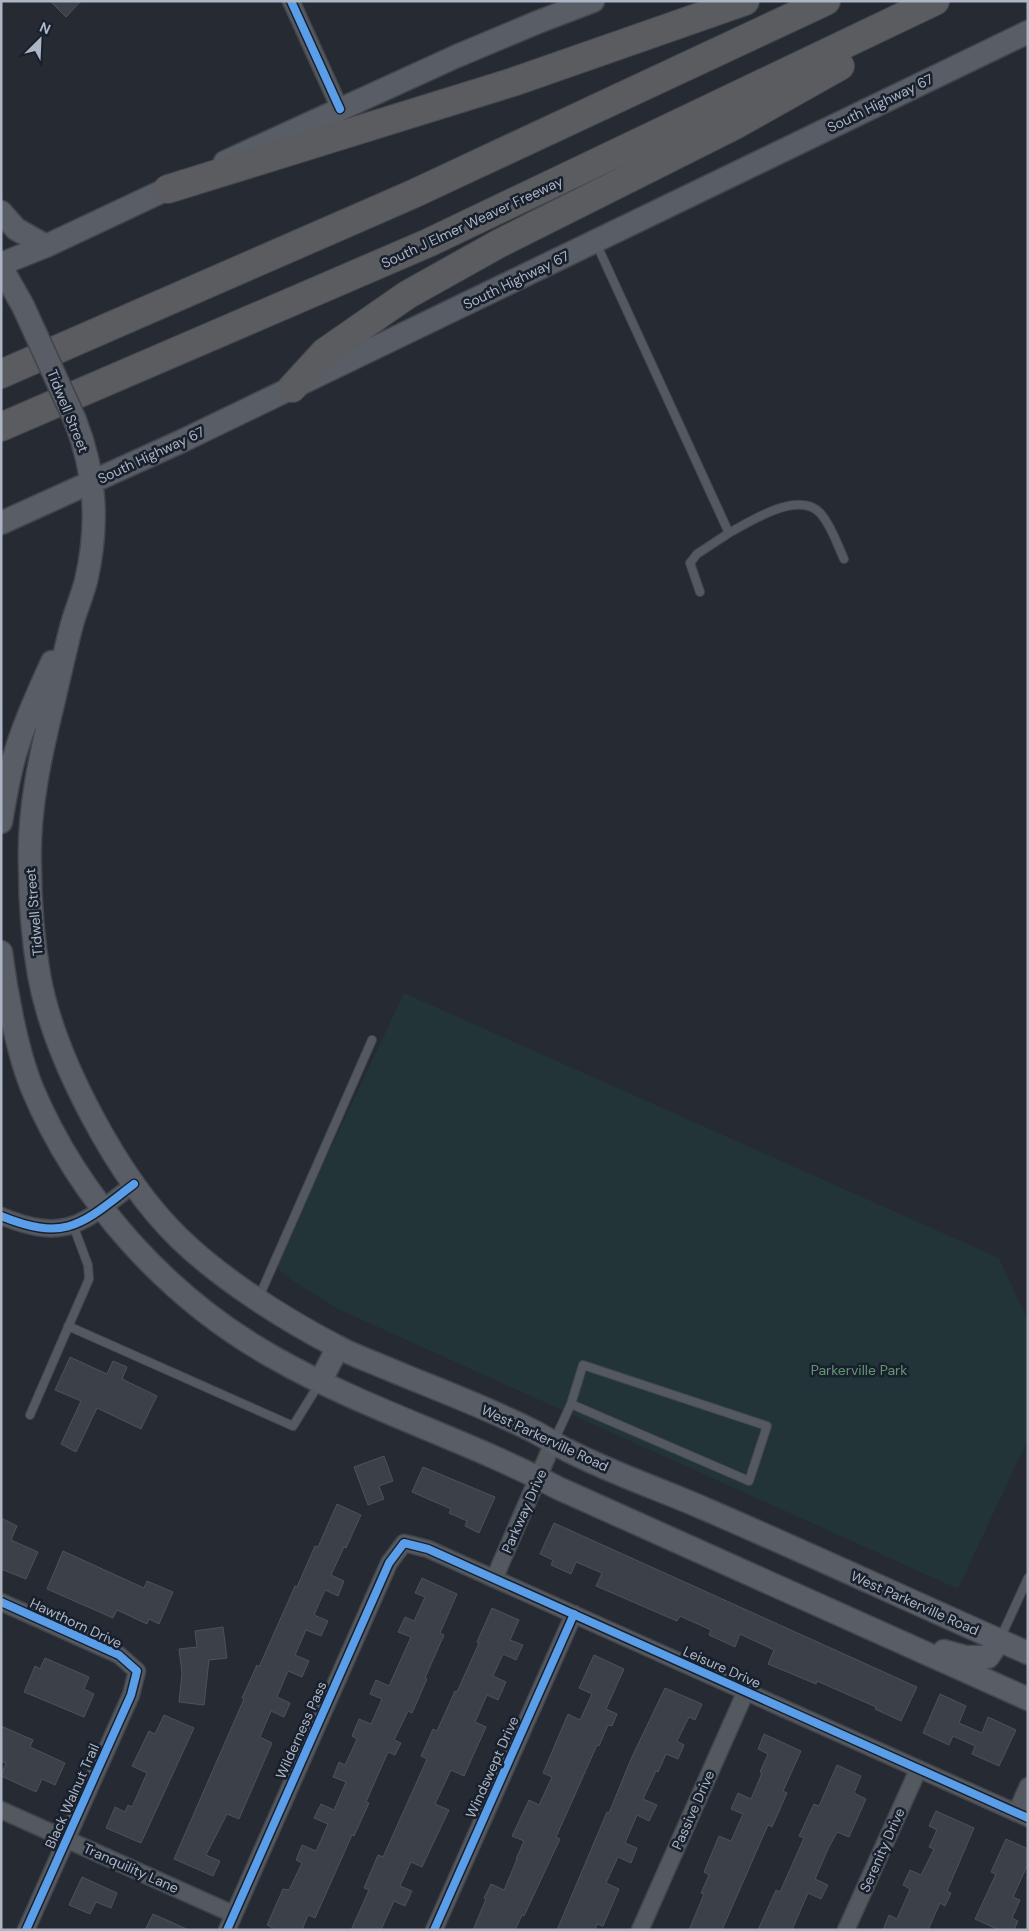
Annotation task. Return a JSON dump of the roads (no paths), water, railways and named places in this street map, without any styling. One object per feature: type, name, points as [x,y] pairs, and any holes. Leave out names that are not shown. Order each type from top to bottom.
[{"type":"highway","points":[[168,189],[513,82],[745,1]]},
{"type":"highway","points":[[1,374],[413,194],[826,1]]},
{"type":"highway","points":[[292,388],[325,352],[407,295],[500,244],[735,125],[897,34],[935,1]]},
{"type":"highway","name":"South J Elmer Weaver Freeway","points":[[1,427],[428,243],[935,1]]},
{"type":"main road","points":[[1,265],[457,56],[593,1]]},
{"type":"main road","name":"South Highway 67","points":[[1,523],[292,388],[1028,32]]},
{"type":"main road","points":[[1,212],[16,229],[46,246]]},
{"type":"main road","name":"Tidwell Street","points":[[1,265],[23,306],[75,420],[86,447],[92,482],[94,529],[85,582],[72,623],[38,768],[32,815],[29,863],[33,920],[40,976],[48,1009],[82,1097],[134,1184]]},
{"type":"main road","name":"Tidwell Street","points":[[1,822],[6,790],[16,751],[28,716],[72,623]]},
{"type":"main road","points":[[1,952],[19,1044],[31,1087],[55,1137],[78,1175],[103,1208],[154,1268],[223,1325],[272,1357],[320,1382],[520,1468],[558,1488],[1028,1699]]},
{"type":"main road","name":"West Parkerville Road","points":[[134,1184],[148,1205],[177,1236],[206,1262],[258,1299],[338,1347],[478,1407],[537,1434],[570,1452],[702,1507],[1028,1653]]},
{"type":"main road","points":[[320,1382],[338,1347]]},
{"type":"main road","points":[[862,1624],[966,1657],[988,1657],[999,1641]]},
{"type":"street","points":[[290,1],[340,110]]},
{"type":"street","points":[[1,1216],[20,1224],[47,1229],[73,1226],[86,1220],[134,1184]]},
{"type":"street","name":"Parkway Drive","points":[[494,1579],[553,1443]]},
{"type":"street","name":"Leisure Drive","points":[[404,1543],[428,1549],[1022,1815]]},
{"type":"street","name":"Wilderness Pass","points":[[227,1930],[390,1563],[404,1543]]},
{"type":"street","name":"Hawthorn Drive","points":[[1,1602],[119,1655],[137,1671]]},
{"type":"street","name":"Windswept Drive","points":[[434,1930],[574,1614]]},
{"type":"street","name":"Black Walnut Trail","points":[[26,1930],[65,1839],[131,1695],[137,1671]]},
{"type":"street","name":"Passive Drive","points":[[640,1930],[746,1691]]},
{"type":"street","name":"Serenity Drive","points":[[846,1930],[918,1770]]},
{"type":"street","points":[[1022,1815],[1028,1786]]},
{"type":"street","name":"Tranquility Lane","points":[[1,1810],[233,1914]]},
{"type":"lane","points":[[595,242],[729,533]]},
{"type":"lane","points":[[700,592],[690,563],[697,554],[729,533],[768,513],[795,504],[808,505],[820,512],[828,524],[844,559]]},
{"type":"lane","points":[[258,1299],[372,1040]]},
{"type":"lane","points":[[30,1414],[89,1279],[88,1265],[73,1226]]},
{"type":"lane","points":[[68,1326],[293,1426],[320,1382]]},
{"type":"lane","points":[[553,1443],[571,1404],[583,1365],[767,1426],[749,1482],[571,1404]]},
{"type":"lane","points":[[999,1641],[1028,1578]]},
{"type":"park label","name":"Parkerville Park","points":[[859,1370]]}]
